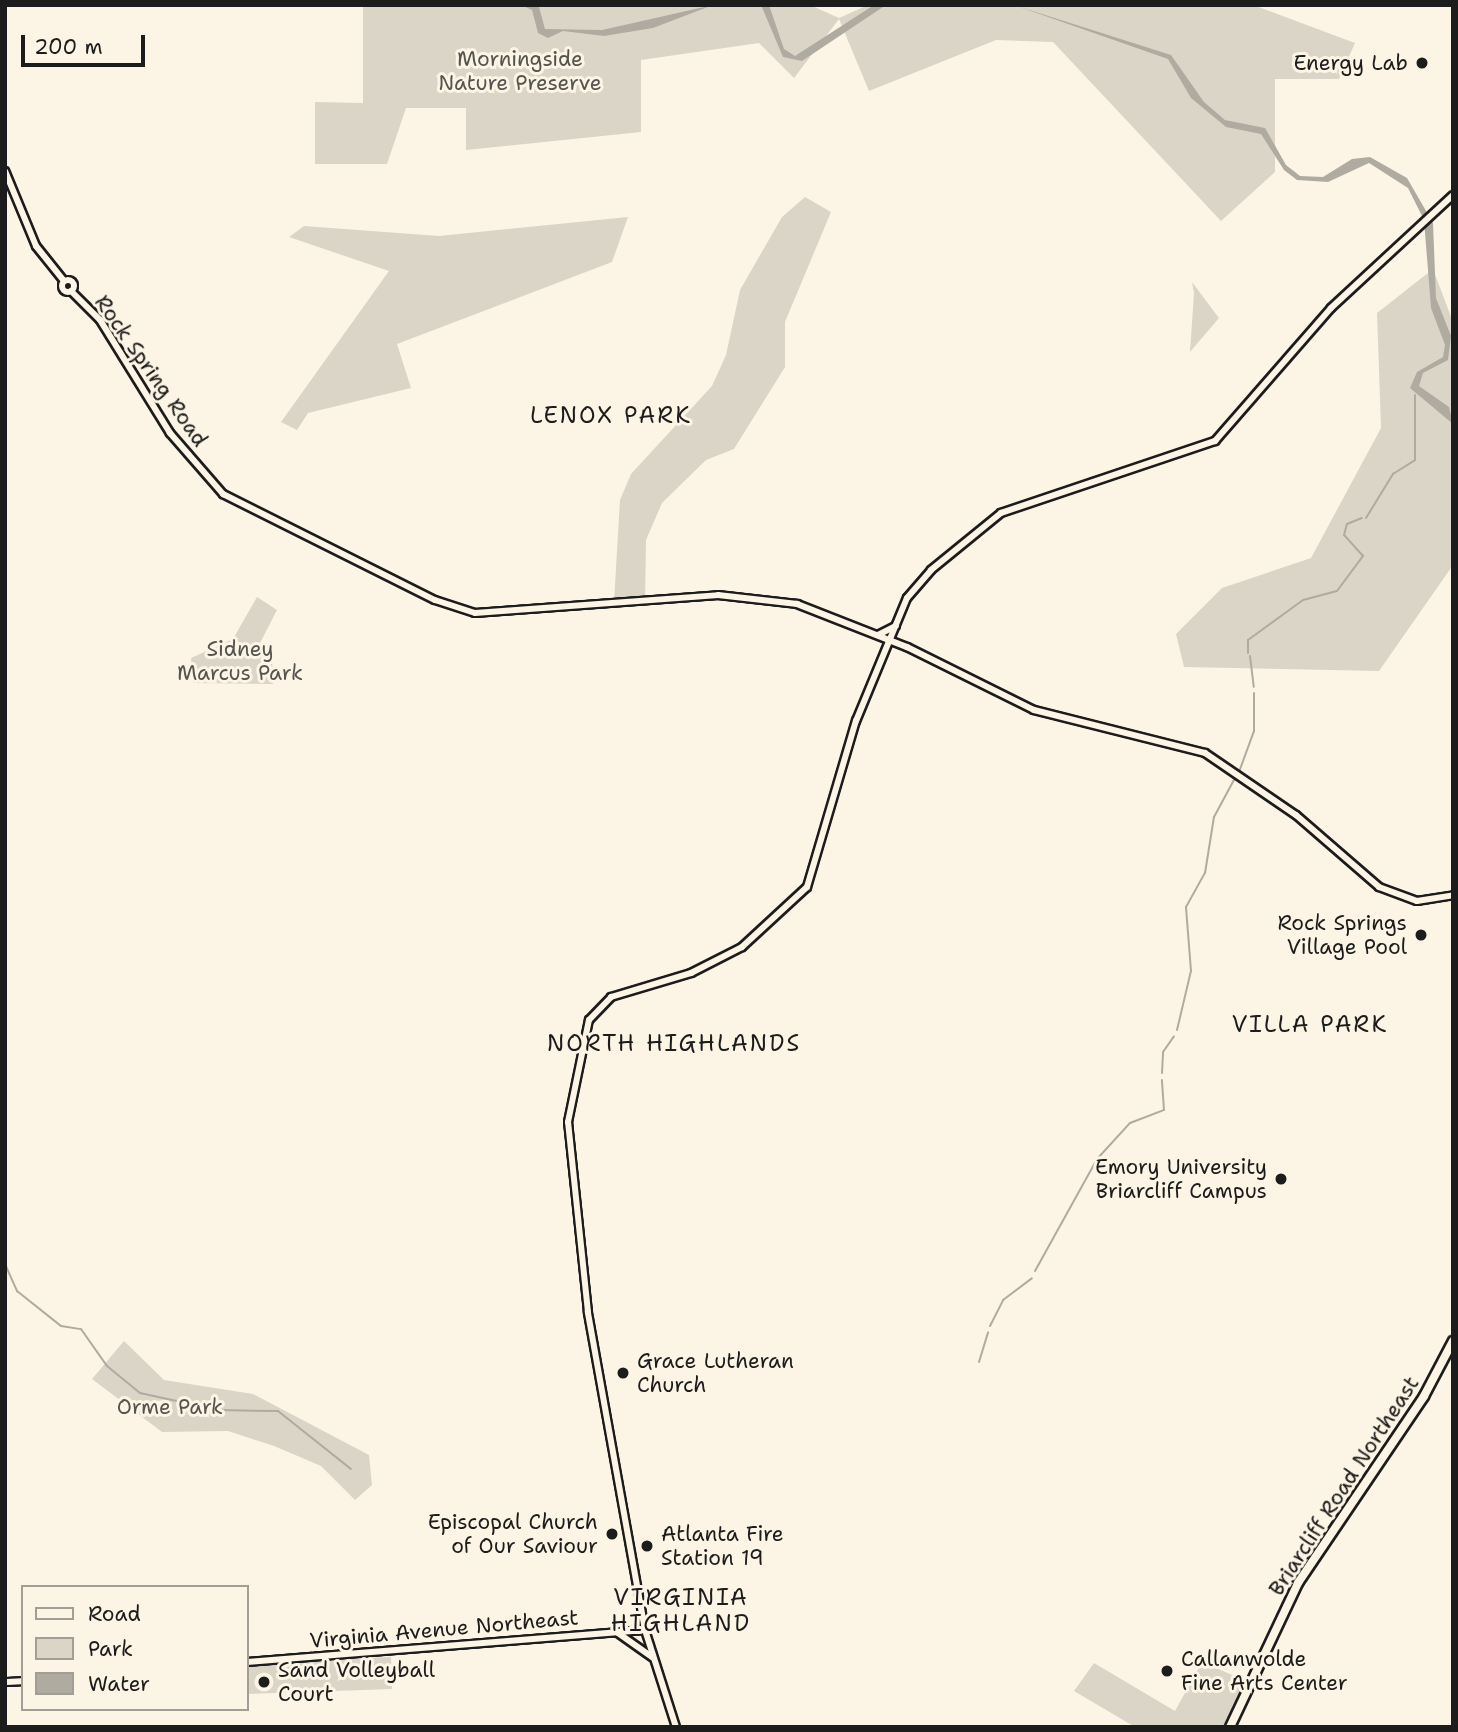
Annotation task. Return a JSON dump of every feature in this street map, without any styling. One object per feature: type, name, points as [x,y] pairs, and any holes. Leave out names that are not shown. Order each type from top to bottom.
[{"type":"main road","name":"Briarcliff Road Northeast","points":[[1230,1727],[1298,1583],[1424,1396],[1453,1341]]},
{"type":"street","name":"Rock Spring Road","points":[[5,171],[36,246],[64,281],[63,290],[71,291],[100,320],[170,433],[231,500],[470,613],[575,601],[746,596],[797,604],[878,635]]},
{"type":"street","points":[[676,1727],[645,1630],[593,1346],[582,1212],[568,1139],[587,1026],[611,997],[691,973],[742,947],[800,896],[810,880],[856,721],[895,626],[924,578],[994,517],[1215,441],[1331,308],[1453,195]]},
{"type":"street","points":[[878,635],[895,626]]},
{"type":"street","points":[[878,635],[1034,709],[1205,753],[1296,815],[1379,887],[1417,901],[1453,895]]},
{"type":"street","name":"Virginia Avenue Northeast","points":[[248,1662],[645,1630]]},
{"type":"street","points":[[617,1632],[653,1657]]},
{"type":"green space","name":"Morningside Nature Preserve","points":[[363,5],[810,5],[839,18],[868,5],[1253,5],[1355,43],[1339,79],[1275,79],[1275,172],[1221,221],[1053,42],[996,40],[869,91],[839,19],[794,78],[759,43],[641,60],[641,132],[466,150],[466,108],[406,108],[387,164],[315,164],[315,102],[363,103]]},
{"type":"green space","points":[[805,197],[831,212],[785,322],[785,367],[734,449],[706,460],[662,503],[646,540],[645,602],[614,602],[620,500],[631,474],[712,386],[726,355],[740,290],[782,217]]},
{"type":"green space","points":[[628,217],[612,262],[397,344],[411,388],[308,413],[297,430],[281,422],[389,271],[289,237],[304,226],[439,236]]},
{"type":"green space","points":[[1433,269],[1453,322],[1453,565],[1379,671],[1184,667],[1176,634],[1222,588],[1311,558],[1381,428],[1377,313]]},
{"type":"green space","points":[[1192,282],[1219,318],[1190,352],[1194,293]]},
{"type":"green space","name":"Sidney Marcus Park","points":[[257,597],[277,610],[258,647],[272,658],[273,684],[193,683],[191,658],[233,639]]},
{"type":"green space","name":"Orme Park","points":[[124,1341],[164,1380],[253,1394],[369,1455],[372,1485],[355,1500],[321,1466],[274,1446],[228,1431],[162,1432],[92,1379]]},
{"type":"green space","points":[[391,1657],[392,1689],[248,1694],[248,1662]]},
{"type":"green space","points":[[1202,1662],[1251,1683],[1230,1727],[1135,1727],[1074,1691],[1094,1663],[1175,1711]]},
{"type":"water","points":[[521,5],[539,7],[545,29],[602,30],[713,5],[653,28],[604,36],[563,31],[548,38],[538,33],[532,10]]},
{"type":"water","points":[[761,5],[769,5],[784,49],[795,56],[874,5],[886,5],[802,61],[783,57]]},
{"type":"water","points":[[1014,5],[1171,55],[1204,102],[1225,120],[1265,128],[1286,165],[1300,176],[1323,177],[1352,159],[1370,157],[1407,178],[1433,223],[1436,298],[1451,336],[1448,360],[1423,373],[1419,386],[1449,407],[1453,424],[1410,388],[1417,372],[1443,357],[1445,345],[1431,308],[1424,220],[1408,188],[1369,163],[1328,182],[1297,180],[1284,170],[1261,134],[1226,127],[1191,98],[1168,59]]},
{"type":"waterway","points":[[1366,518],[1393,474],[1415,460],[1415,395]]},
{"type":"waterway","points":[[1248,653],[1248,640],[1303,600],[1337,591],[1363,556],[1344,535],[1347,524],[1362,518]]},
{"type":"waterway","points":[[1250,656],[1254,687]]},
{"type":"waterway","points":[[1239,772],[1254,731],[1254,693]]},
{"type":"waterway","points":[[1177,1030],[1191,971],[1186,907],[1205,873],[1214,817],[1235,778]]},
{"type":"waterway","points":[[1162,1073],[1163,1052],[1174,1036]]},
{"type":"waterway","points":[[1035,1271],[1097,1159],[1130,1123],[1164,1110],[1162,1080]]},
{"type":"waterway","points":[[5,1264],[17,1291],[61,1326],[81,1329],[107,1366],[140,1393],[218,1410],[278,1411],[351,1469]]},
{"type":"waterway","points":[[990,1326],[1003,1300],[1032,1278]]},
{"type":"waterway","points":[[979,1362],[988,1332]]},
{"type":"place","name":"Energy Lab","points":[[1422,63]]},
{"type":"place","name":"Rock Springs Village Pool","points":[[1421,935]]},
{"type":"place","name":"Emory University Briarcliff Campus","points":[[1281,1179]]},
{"type":"place","name":"Grace Lutheran Church","points":[[623,1373]]},
{"type":"place","name":"Episcopal Church of Our Saviour","points":[[612,1534]]},
{"type":"place","name":"Atlanta Fire Station 19","points":[[647,1546]]},
{"type":"place","name":"Callanwolde Fine Arts Center","points":[[1167,1671]]},
{"type":"place","name":"Sand Volleyball Court","points":[[264,1682]]},
{"type":"district","name":"LENOX PARK","points":[[611,415]]},
{"type":"district","name":"VILLA PARK","points":[[1310,1024]]},
{"type":"district","name":"NORTH HIGHLANDS","points":[[674,1043]]},
{"type":"district","name":"VIRGINIA HIGHLAND","points":[[681,1610]]}]
